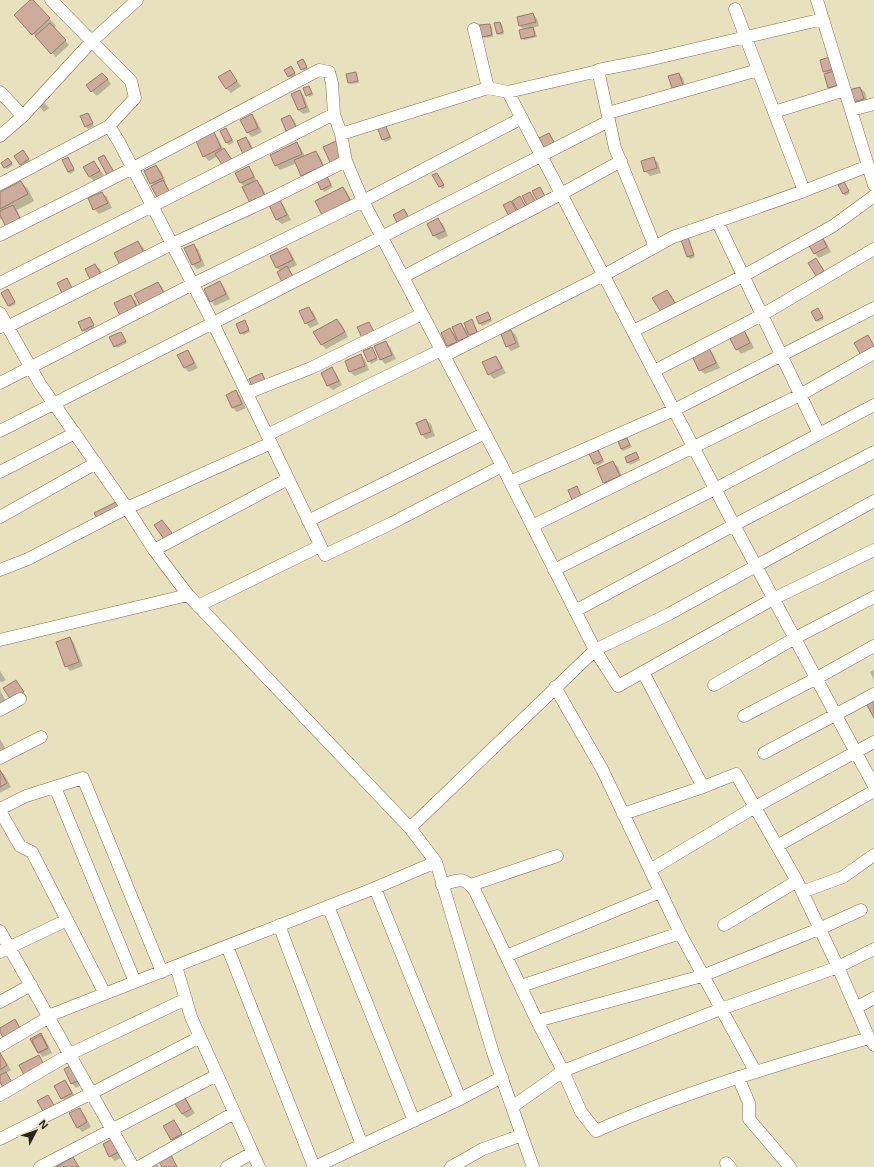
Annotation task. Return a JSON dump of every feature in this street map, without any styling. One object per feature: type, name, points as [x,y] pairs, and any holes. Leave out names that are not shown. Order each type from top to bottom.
[{"type":"street","points":[[0,184],[109,126],[135,98],[131,81],[51,0]]},
{"type":"street","points":[[0,136],[23,116],[91,42],[137,0]]},
{"type":"street","points":[[817,0],[844,90],[869,153],[868,166],[874,185]]},
{"type":"street","points":[[735,9],[804,191]]},
{"type":"street","points":[[341,134],[488,88],[508,92],[823,19]]},
{"type":"street","points":[[474,29],[488,88]]},
{"type":"street","points":[[0,235],[133,168],[319,70],[329,72],[334,114],[341,134],[346,161],[363,201],[502,466],[594,650],[618,686],[774,599],[874,550]]},
{"type":"street","points":[[0,431],[541,155],[608,117],[758,70]]},
{"type":"street","points":[[598,71],[615,148],[655,246]]},
{"type":"street","points":[[774,112],[844,90]]},
{"type":"street","points":[[0,92],[23,116]]},
{"type":"street","points":[[508,92],[734,526],[874,786]]},
{"type":"street","points":[[851,110],[874,104]]},
{"type":"street","points":[[0,283],[334,114]]},
{"type":"street","points":[[0,383],[193,284],[363,201],[522,118]]},
{"type":"street","points":[[109,126],[120,142],[213,323],[325,555],[392,523],[502,466]]},
{"type":"street","points":[[3,326],[11,325],[172,244],[268,200],[346,161]]},
{"type":"street","points":[[403,277],[621,161]]},
{"type":"street","points":[[0,570],[28,559],[128,508],[604,275],[673,237],[804,191],[868,166]]},
{"type":"street","points":[[633,330],[743,276],[833,226],[874,196]]},
{"type":"street","points":[[717,222],[819,434]]},
{"type":"street","points":[[654,371],[762,315],[874,249]]},
{"type":"street","points":[[510,482],[674,410],[874,308]]},
{"type":"street","points":[[0,314],[3,326],[54,404],[128,508],[154,550],[188,595],[410,828],[436,862],[502,1077],[533,1167]]},
{"type":"street","points":[[247,393],[311,368],[422,314]]},
{"type":"street","points":[[532,526],[800,395],[874,353]]},
{"type":"street","points":[[554,570],[715,489],[874,405]]},
{"type":"street","points":[[0,472],[74,433]]},
{"type":"street","points":[[308,521],[485,433]]},
{"type":"street","points":[[575,612],[874,452]]},
{"type":"street","points":[[0,517],[96,463]]},
{"type":"street","points":[[154,550],[288,479]]},
{"type":"street","points":[[410,828],[594,650],[668,614],[874,501]]},
{"type":"street","points":[[198,606],[320,546]]},
{"type":"street","points":[[0,640],[188,595]]},
{"type":"street","points":[[714,685],[795,638],[874,597]]},
{"type":"street","points":[[744,716],[874,646]]},
{"type":"street","points":[[643,672],[703,787]]},
{"type":"street","points":[[555,687],[602,769],[680,933],[702,976],[755,1071]]},
{"type":"street","points":[[764,753],[874,694]]},
{"type":"street","points":[[0,710],[20,699]]},
{"type":"street","points":[[0,758],[41,737]]},
{"type":"street","points":[[650,870],[755,807],[874,742]]},
{"type":"street","points":[[442,885],[461,880],[467,881],[471,885],[563,1071],[581,1112],[596,1131],[642,1111],[755,1071],[871,1036],[856,1008],[799,887],[736,774],[703,787],[623,814]]},
{"type":"street","points":[[105,994],[32,852],[20,846],[0,810],[26,796],[83,778],[162,972]]},
{"type":"street","points":[[55,787],[135,982]]},
{"type":"street","points":[[777,846],[874,791]]},
{"type":"street","points":[[724,925],[799,887],[843,877],[874,855]]},
{"type":"street","points":[[471,885],[558,856]]},
{"type":"street","points":[[0,1046],[44,1020],[48,1016],[375,888],[436,862]]},
{"type":"street","points":[[375,888],[460,1099]]},
{"type":"street","points":[[506,956],[660,892]]},
{"type":"street","points":[[328,906],[414,1121]]},
{"type":"street","points":[[537,1021],[702,976],[819,929],[860,910]]},
{"type":"street","points":[[4,949],[67,920]]},
{"type":"street","points":[[279,925],[362,1145]]},
{"type":"street","points":[[0,930],[4,949],[31,985],[133,1167]]},
{"type":"street","points":[[521,986],[680,933]]},
{"type":"street","points":[[227,946],[315,1167],[460,1099],[502,1077]]},
{"type":"street","points":[[512,1107],[563,1071],[721,1009],[838,967],[874,949]]},
{"type":"street","points":[[176,966],[191,1017],[259,1167]]},
{"type":"street","points":[[0,1002],[31,985]]},
{"type":"street","points":[[856,1008],[874,998]]},
{"type":"street","points":[[0,1095],[70,1054],[186,999]]},
{"type":"street","points":[[0,1140],[92,1094],[200,1037]]},
{"type":"street","points":[[40,1167],[217,1075]]},
{"type":"street","points":[[738,1077],[749,1103],[749,1119],[790,1167]]},
{"type":"street","points":[[139,1167],[234,1113]]},
{"type":"street","points":[[451,1167],[483,1149],[522,1135]]},
{"type":"street","points":[[227,1167],[252,1153]]},
{"type":"building","points":[[30,0],[33,0],[50,18],[32,35],[14,15]]},
{"type":"building","points":[[533,13],[536,22],[519,26],[517,17]]},
{"type":"building","points":[[500,22],[503,32],[497,34],[494,23]]},
{"type":"building","points":[[50,23],[66,40],[51,54],[35,36]]},
{"type":"building","points":[[490,24],[492,35],[481,37],[479,25]]},
{"type":"building","points":[[533,27],[535,36],[521,39],[519,30]]},
{"type":"building","points":[[833,56],[837,68],[823,72],[820,60]]},
{"type":"building","points":[[303,59],[307,67],[301,70],[297,62]]},
{"type":"building","points":[[291,66],[295,73],[288,77],[284,70]]},
{"type":"building","points":[[230,70],[237,81],[226,89],[218,77]]},
{"type":"building","points":[[838,70],[841,84],[828,88],[824,74]]},
{"type":"building","points":[[356,72],[358,81],[348,83],[346,74]]},
{"type":"building","points":[[102,73],[108,79],[91,92],[86,85]]},
{"type":"building","points":[[679,73],[683,85],[672,88],[668,76]]},
{"type":"building","points":[[309,86],[312,93],[306,96],[303,88]]},
{"type":"building","points":[[860,87],[864,99],[853,102],[849,90]]},
{"type":"building","points":[[300,90],[306,107],[298,110],[291,94]]},
{"type":"building","points":[[88,113],[93,123],[85,127],[80,116]]},
{"type":"building","points":[[252,114],[258,128],[247,133],[240,120]]},
{"type":"building","points":[[290,115],[297,129],[287,133],[281,119]]},
{"type":"building","points":[[385,124],[390,137],[382,140],[377,127]]},
{"type":"building","points":[[226,128],[232,140],[226,143],[220,131]]},
{"type":"building","points":[[214,132],[221,148],[203,157],[196,141]]},
{"type":"building","points":[[549,133],[554,142],[544,148],[539,138]]},
{"type":"building","points":[[246,137],[252,150],[243,154],[237,141]]},
{"type":"building","points":[[336,141],[344,157],[331,164],[323,147]]},
{"type":"building","points":[[297,142],[302,154],[275,166],[270,155]]},
{"type":"building","points":[[224,148],[232,160],[223,166],[215,154]]},
{"type":"building","points":[[23,150],[29,159],[20,165],[14,156]]},
{"type":"building","points":[[316,151],[323,166],[301,176],[294,160]]},
{"type":"building","points":[[104,155],[114,172],[107,175],[98,158]]},
{"type":"building","points":[[68,157],[74,169],[68,172],[62,160]]},
{"type":"building","points":[[654,157],[657,168],[644,172],[641,161]]},
{"type":"building","points":[[8,158],[12,163],[4,168],[1,163]]},
{"type":"building","points":[[94,161],[100,171],[89,177],[83,167]]},
{"type":"building","points":[[156,165],[163,178],[150,184],[144,171]]},
{"type":"building","points":[[249,166],[254,177],[240,183],[235,173]]},
{"type":"building","points":[[437,173],[444,185],[439,187],[432,175]]},
{"type":"building","points":[[327,176],[331,185],[321,190],[317,181]]},
{"type":"building","points":[[163,180],[170,193],[158,199],[151,186]]},
{"type":"building","points":[[257,180],[265,196],[250,203],[242,187]]},
{"type":"building","points":[[21,181],[28,194],[0,209],[0,192]]},
{"type":"building","points":[[844,182],[849,191],[843,194],[838,185]]},
{"type":"building","points":[[343,187],[350,200],[322,215],[315,201]]},
{"type":"building","points":[[540,187],[547,200],[539,204],[532,191]]},
{"type":"building","points":[[102,192],[108,203],[93,210],[88,198]]},
{"type":"building","points":[[530,192],[537,204],[529,209],[522,196]]},
{"type":"building","points":[[520,196],[527,209],[519,213],[512,201]]},
{"type":"building","points":[[280,200],[287,215],[276,220],[269,205]]},
{"type":"building","points":[[511,201],[518,214],[510,218],[503,205]]},
{"type":"building","points":[[13,205],[21,220],[6,227],[0,215],[0,211]]},
{"type":"building","points":[[404,209],[409,218],[398,224],[393,215]]},
{"type":"building","points":[[438,218],[445,231],[433,236],[427,224]]},
{"type":"building","points":[[822,236],[827,247],[814,254],[808,244]]},
{"type":"building","points":[[688,237],[694,255],[687,257],[681,240]]},
{"type":"building","points":[[138,241],[145,255],[121,267],[114,253]]},
{"type":"building","points":[[194,244],[201,261],[192,265],[184,248]]},
{"type":"building","points":[[287,248],[293,260],[276,268],[270,256]]},
{"type":"building","points":[[816,258],[824,271],[816,276],[808,263]]},
{"type":"building","points":[[95,264],[102,276],[91,281],[85,269]]},
{"type":"building","points":[[287,266],[295,280],[284,286],[277,272]]},
{"type":"building","points":[[67,278],[73,290],[63,295],[57,283]]},
{"type":"building","points":[[220,281],[226,294],[210,302],[204,289]]},
{"type":"building","points":[[158,282],[165,295],[141,307],[134,294]]},
{"type":"building","points":[[8,289],[15,302],[8,306],[1,293]]},
{"type":"building","points":[[667,290],[675,303],[661,312],[652,298]]},
{"type":"building","points":[[131,295],[138,310],[121,318],[114,303]]},
{"type":"building","points":[[309,307],[315,319],[305,324],[299,311]]},
{"type":"building","points":[[818,308],[823,317],[816,321],[811,312]]},
{"type":"building","points":[[488,312],[491,319],[479,324],[476,317]]},
{"type":"building","points":[[90,317],[94,325],[82,331],[78,322]]},
{"type":"building","points":[[337,319],[345,332],[321,345],[313,332]]},
{"type":"building","points":[[472,319],[477,332],[469,335],[464,323]]},
{"type":"building","points":[[245,320],[249,330],[240,334],[236,324]]},
{"type":"building","points":[[369,322],[375,334],[363,340],[357,327]]},
{"type":"building","points":[[461,323],[468,337],[458,341],[452,327]]},
{"type":"building","points":[[450,328],[457,342],[447,346],[441,333]]},
{"type":"building","points":[[511,330],[516,343],[506,347],[501,334]]},
{"type":"building","points":[[744,330],[750,343],[736,350],[729,337]]},
{"type":"building","points":[[121,332],[126,341],[114,347],[109,337]]},
{"type":"building","points":[[868,335],[874,346],[874,350],[862,357],[854,343]]},
{"type":"building","points":[[386,341],[392,355],[380,360],[374,346]]},
{"type":"building","points":[[372,347],[377,358],[368,362],[363,351]]},
{"type":"building","points":[[709,348],[716,363],[699,371],[692,356]]},
{"type":"building","points":[[188,350],[194,363],[184,368],[177,355]]},
{"type":"building","points":[[361,354],[365,366],[349,372],[345,361]]},
{"type":"building","points":[[496,356],[502,368],[488,375],[482,362]]},
{"type":"building","points":[[332,367],[339,381],[327,386],[321,373]]},
{"type":"building","points":[[262,373],[265,380],[252,386],[249,379]]},
{"type":"building","points":[[236,390],[242,404],[232,408],[226,395]]},
{"type":"building","points":[[426,419],[431,432],[421,435],[416,423]]},
{"type":"building","points":[[627,438],[630,445],[621,449],[618,441]]},
{"type":"building","points":[[598,450],[603,460],[594,464],[589,454]]},
{"type":"building","points":[[636,452],[639,458],[627,463],[625,457]]},
{"type":"building","points":[[613,461],[620,476],[603,483],[597,468]]},
{"type":"building","points":[[577,486],[581,496],[572,500],[568,490]]},
{"type":"building","points":[[118,501],[123,510],[99,522],[94,513]]},
{"type":"building","points":[[162,520],[172,533],[164,539],[154,525]]},
{"type":"building","points":[[70,637],[79,662],[65,667],[56,642]]},
{"type":"building","points":[[16,680],[24,692],[11,700],[3,688]]},
{"type":"building","points":[[874,699],[874,718],[866,703]]},
{"type":"building","points":[[0,770],[7,783],[0,787]]},
{"type":"building","points":[[15,1019],[21,1030],[4,1039],[0,1032],[0,1028]]},
{"type":"building","points":[[41,1033],[48,1048],[38,1053],[30,1039]]},
{"type":"building","points":[[41,1035],[48,1048],[38,1053],[32,1040]]},
{"type":"building","points":[[0,1053],[7,1065],[0,1070]]},
{"type":"building","points":[[39,1055],[45,1067],[25,1077],[19,1065]]},
{"type":"building","points":[[72,1065],[79,1080],[71,1084],[64,1069]]},
{"type":"building","points":[[6,1072],[13,1084],[4,1089],[0,1082],[0,1075]]},
{"type":"building","points":[[65,1080],[72,1093],[61,1099],[54,1086]]},
{"type":"building","points":[[48,1095],[55,1107],[44,1113],[37,1101]]},
{"type":"building","points":[[184,1096],[191,1109],[182,1114],[174,1102]]},
{"type":"building","points":[[80,1108],[87,1122],[77,1128],[69,1113]]},
{"type":"building","points":[[174,1120],[182,1134],[171,1140],[163,1126]]},
{"type":"building","points":[[114,1138],[120,1151],[109,1157],[103,1144]]},
{"type":"building","points":[[171,1155],[177,1167],[162,1167],[159,1162]]},
{"type":"building","points":[[73,1157],[79,1167],[56,1167]]}]
